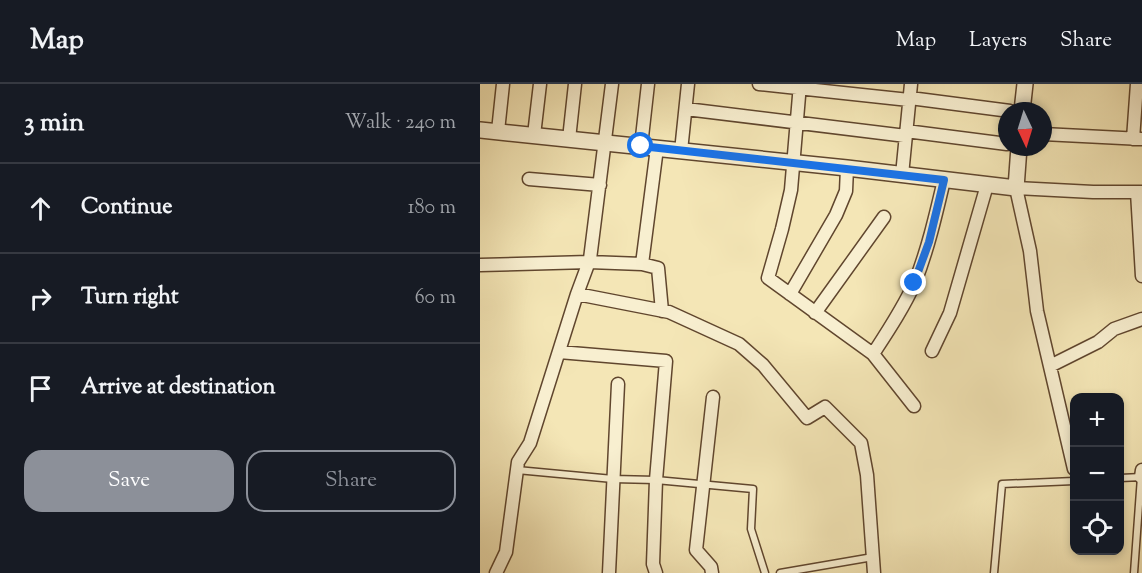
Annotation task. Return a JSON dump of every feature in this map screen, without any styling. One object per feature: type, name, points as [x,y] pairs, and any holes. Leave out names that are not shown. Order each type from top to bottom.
[{"type":"street","points":[[498,131],[503,84]]},
{"type":"street","points":[[534,135],[540,84]]},
{"type":"street","points":[[569,139],[575,84]]},
{"type":"street","points":[[496,573],[506,552],[518,462],[530,443],[589,262],[612,84]]},
{"type":"street","points":[[641,146],[648,84]]},
{"type":"street","points":[[681,151],[688,84]]},
{"type":"street","points":[[759,84],[998,110]]},
{"type":"street","points":[[902,175],[911,84]]},
{"type":"street","points":[[1023,102],[1025,84]]},
{"type":"street","points":[[1052,134],[1138,139],[1137,84]]},
{"type":"street","points":[[800,87],[789,200],[767,275],[770,281],[873,354],[914,406]]},
{"type":"street","points":[[686,109],[998,143]]},
{"type":"street","points":[[480,130],[848,168],[1016,188],[1140,192],[1142,276]]},
{"type":"street","points":[[642,264],[657,148]]},
{"type":"street","points":[[1018,156],[1016,188],[1030,251],[1037,311],[1070,452]]},
{"type":"street","points":[[790,294],[836,215],[846,191],[848,168]]},
{"type":"street","points":[[529,179],[600,185]]},
{"type":"street","points":[[873,354],[895,320],[914,283],[929,242],[944,180]]},
{"type":"street","points":[[932,351],[950,313],[987,185]]},
{"type":"street","points":[[815,313],[884,217]]},
{"type":"street","points":[[480,265],[589,262],[642,264],[658,268],[663,311]]},
{"type":"street","points":[[577,294],[663,311],[739,344],[763,365],[807,418],[825,407],[861,442],[867,475],[874,573]]},
{"type":"street","points":[[1050,366],[1098,342],[1114,329],[1142,319]]},
{"type":"street","points":[[559,351],[666,361],[656,480],[653,564],[656,573]]},
{"type":"street","points":[[609,573],[618,384]]},
{"type":"street","points":[[712,573],[711,567],[696,550],[713,397]]},
{"type":"lane","points":[[516,470],[753,489],[751,529],[765,573]]},
{"type":"lane","points":[[1124,477],[1142,475],[1134,573]]},
{"type":"lane","points":[[994,573],[1002,484],[1070,481]]},
{"type":"lane","points":[[780,573],[873,557]]},
{"type":"route","points":[[641,146],[944,180],[929,242],[914,283]]}]
